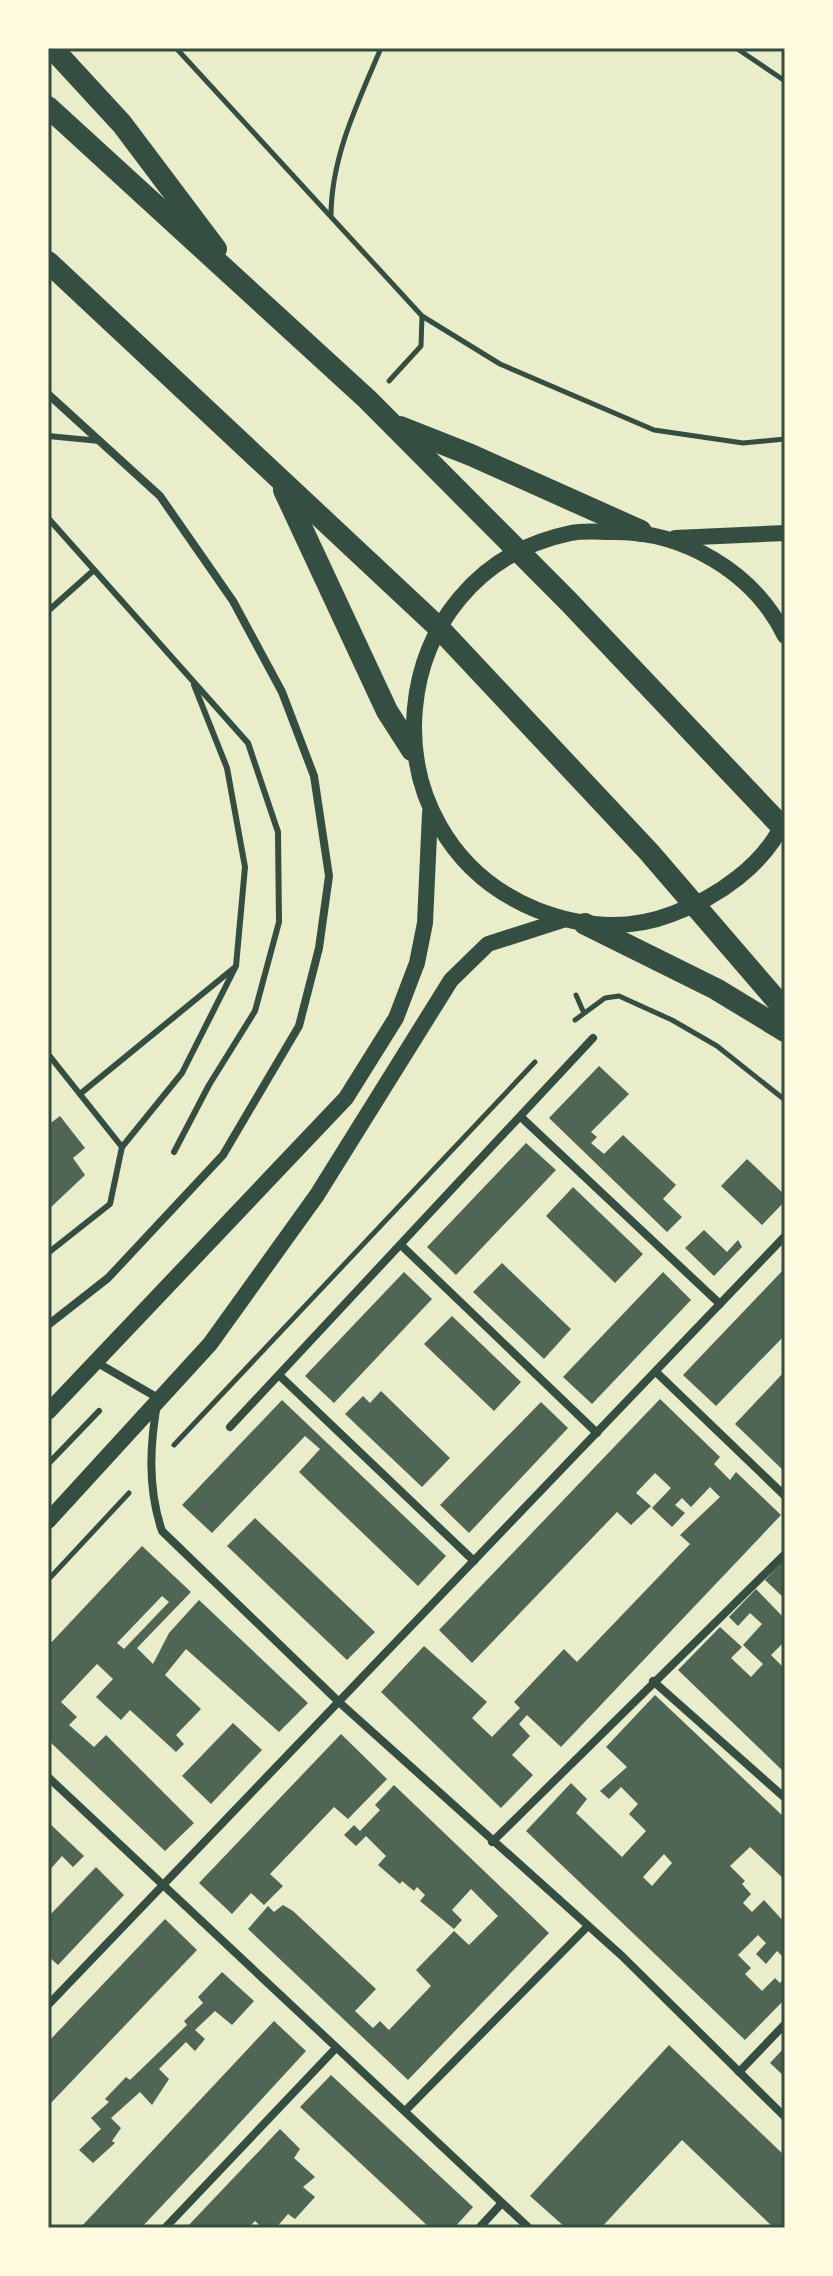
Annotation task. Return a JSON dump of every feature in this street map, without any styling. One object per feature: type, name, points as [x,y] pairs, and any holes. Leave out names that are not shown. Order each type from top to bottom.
[{"type":"highway","points":[[52,48],[122,124],[250,294]]},
{"type":"highway","points":[[48,107],[367,399],[784,825]]},
{"type":"highway","points":[[48,262],[438,627],[697,905],[785,1010]]},
{"type":"highway","points":[[391,424],[471,455],[641,531]]},
{"type":"highway","points":[[278,478],[387,711],[412,750]]},
{"type":"highway","points":[[574,922],[716,989],[785,1031]]},
{"type":"main road","points":[[784,825],[749,869],[697,905],[657,920],[621,925],[574,922],[509,898],[478,876],[451,846],[430,812],[412,750],[415,687],[438,627],[473,584],[518,552],[572,533],[641,531],[669,538],[719,562],[746,583],[785,636]]},
{"type":"main road","points":[[669,538],[785,533]]},
{"type":"main road","points":[[48,1412],[346,1098],[396,1018],[417,963],[425,923],[430,812]]},
{"type":"main road","points":[[48,1521],[210,1344],[317,1195],[451,980],[488,944],[574,922]]},
{"type":"street","points":[[48,394],[160,496],[233,601],[282,692],[314,776],[329,876],[319,948],[299,1026],[223,1155],[108,1278],[48,1325]]},
{"type":"street","points":[[230,1427],[522,1118],[593,1038]]},
{"type":"street","points":[[522,1118],[720,1304]]},
{"type":"street","points":[[48,2005],[785,1236]]},
{"type":"street","points":[[402,1246],[597,1433]]},
{"type":"street","points":[[94,1361],[158,1398],[149,1445],[155,1510],[162,1531],[340,1703],[622,1956],[785,2117]]},
{"type":"street","points":[[656,1372],[785,1496]]},
{"type":"street","points":[[280,1376],[474,1561]]},
{"type":"street","points":[[492,1842],[785,1554]]},
{"type":"street","points":[[653,1681],[785,1798]]},
{"type":"street","points":[[48,1777],[529,2228]]},
{"type":"street","points":[[405,2111],[587,1927]]},
{"type":"street","points":[[739,2072],[785,2024]]},
{"type":"street","points":[[165,2228],[336,2048]]},
{"type":"street","points":[[479,2228],[502,2203]]},
{"type":"lane","points":[[48,436],[100,441]]},
{"type":"lane","points":[[48,518],[248,743],[278,832],[279,922],[255,1011],[209,1085],[174,1152]]},
{"type":"lane","points":[[48,611],[94,570]]},
{"type":"lane","points":[[48,1253],[110,1204],[122,1147],[182,1073],[236,966],[245,867],[227,768],[191,678]]},
{"type":"lane","points":[[80,1094],[236,966]]},
{"type":"lane","points":[[48,1054],[122,1147]]},
{"type":"lane","points":[[48,1464],[99,1411]]},
{"type":"path","points":[[176,48],[422,316],[500,364],[654,430],[743,443],[785,439]]},
{"type":"path","points":[[331,217],[331,187],[347,130],[381,48]]},
{"type":"path","points":[[736,48],[785,81]]},
{"type":"path","points":[[367,399],[400,371],[421,346],[422,316]]},
{"type":"path","points":[[572,1023],[583,1011],[605,998],[619,996],[672,1020],[717,1046],[785,1100]]},
{"type":"path","points":[[175,1444],[539,1057]]},
{"type":"path","points":[[48,1580],[135,1487]]},
{"type":"building","points":[[599,1066],[629,1094],[591,1132],[597,1137],[591,1143],[604,1154],[623,1135],[676,1185],[663,1199],[682,1217],[667,1232],[549,1118]]},
{"type":"building","points":[[60,1116],[85,1148],[73,1158],[85,1175],[48,1210],[48,1125]]},
{"type":"building","points":[[526,1143],[556,1170],[456,1275],[427,1247]]},
{"type":"building","points":[[747,1159],[785,1195],[785,1201],[762,1225],[721,1186]]},
{"type":"building","points":[[573,1187],[643,1254],[615,1283],[546,1216]]},
{"type":"building","points":[[704,1230],[727,1252],[738,1240],[742,1247],[714,1276],[685,1248]]},
{"type":"building","points":[[502,1263],[571,1329],[544,1359],[473,1292]]},
{"type":"building","points":[[785,1268],[785,1335],[716,1406],[683,1375]]},
{"type":"building","points":[[404,1272],[432,1299],[334,1403],[305,1376]]},
{"type":"building","points":[[663,1272],[691,1300],[592,1404],[563,1377]]},
{"type":"building","points":[[452,1316],[521,1382],[494,1411],[424,1344]]},
{"type":"building","points":[[785,1371],[785,1472],[735,1424]]},
{"type":"building","points":[[381,1391],[450,1458],[422,1487],[345,1414],[363,1396],[370,1403]]},
{"type":"building","points":[[660,1399],[720,1457],[714,1464],[730,1480],[736,1472],[781,1515],[561,1747],[527,1715],[519,1724],[530,1736],[512,1755],[533,1775],[501,1808],[381,1692],[424,1646],[487,1702],[472,1718],[492,1737],[520,1708],[514,1702],[564,1649],[577,1662],[690,1544],[680,1535],[720,1497],[710,1487],[691,1507],[682,1498],[675,1505],[685,1513],[672,1527],[652,1508],[671,1488],[655,1473],[636,1493],[651,1506],[631,1525],[617,1512],[472,1663],[439,1630]]},
{"type":"building","points":[[282,1400],[446,1556],[418,1586],[299,1472],[320,1449],[305,1436],[212,1533],[182,1505]]},
{"type":"building","points":[[541,1402],[568,1428],[469,1533],[440,1505]]},
{"type":"building","points":[[255,1518],[375,1632],[347,1660],[227,1546]]},
{"type":"building","points":[[142,1546],[191,1592],[137,1648],[153,1664],[169,1633],[199,1600],[308,1703],[279,1732],[186,1649],[165,1675],[201,1709],[176,1735],[184,1744],[176,1752],[130,1710],[121,1720],[96,1697],[113,1679],[97,1664],[61,1702],[77,1717],[69,1725],[94,1747],[106,1735],[194,1823],[165,1851],[48,1740],[48,1646]],"holes":[[[162,1596],[169,1602],[124,1649],[117,1643]]]},
{"type":"building","points":[[785,1559],[785,1599],[765,1580]]},
{"type":"building","points":[[756,1589],[785,1619],[785,1641],[771,1655],[785,1669],[785,1773],[678,1670],[720,1627],[742,1647],[731,1658],[751,1677],[763,1664],[743,1645],[762,1624],[750,1613],[738,1626],[729,1617]]},
{"type":"building","points":[[655,1695],[785,1818],[785,1880],[750,1847],[730,1866],[745,1881],[742,1884],[751,1894],[743,1903],[752,1912],[764,1900],[785,1923],[783,1957],[777,1951],[766,1964],[756,1954],[766,1943],[758,1935],[738,1955],[751,1968],[745,1974],[762,1991],[775,1978],[780,1983],[785,1977],[785,1999],[745,2040],[526,1831],[571,1783],[587,1799],[576,1813],[622,1857],[646,1831],[629,1814],[638,1804],[621,1787],[609,1799],[600,1791],[627,1767],[606,1747]],"holes":[[[664,1854],[672,1863],[652,1886],[643,1877]]]},
{"type":"building","points":[[233,1723],[262,1750],[211,1804],[182,1776]]},
{"type":"building","points":[[341,1734],[387,1779],[348,1819],[334,1807],[270,1874],[283,1886],[264,1905],[251,1893],[232,1914],[199,1883]]},
{"type":"building","points":[[394,1785],[549,1933],[408,2080],[248,1929],[268,1906],[274,1912],[283,1905],[293,1911],[376,1989],[355,2011],[373,2028],[380,2021],[389,2030],[431,1986],[416,1970],[454,1931],[469,1945],[498,1916],[471,1889],[452,1910],[462,1920],[454,1929],[420,1901],[425,1895],[417,1887],[414,1891],[402,1881],[400,1884],[378,1865],[386,1856],[366,1836],[356,1846],[344,1835],[354,1825],[360,1831],[380,1810],[375,1805]]},
{"type":"building","points":[[48,1822],[84,1856],[73,1867],[62,1856],[48,1872]]},
{"type":"building","points":[[96,1867],[124,1895],[58,1965],[48,1956],[48,1917]]},
{"type":"building","points":[[165,1919],[197,1950],[48,2106],[48,2042]]},
{"type":"building","points":[[222,1972],[254,2001],[232,2025],[215,2011],[195,2030],[205,2039],[195,2051],[186,2042],[159,2069],[169,2079],[152,2105],[140,2092],[111,2118],[121,2128],[112,2141],[115,2143],[93,2163],[79,2150],[101,2129],[91,2118],[109,2102],[105,2099],[126,2077],[130,2080],[187,2025],[184,2021],[203,2003],[198,1997]]},
{"type":"building","points":[[274,2021],[306,2051],[223,2141],[141,2228],[80,2228]]},
{"type":"building","points":[[669,2045],[785,2156],[785,2228],[774,2228],[682,2140],[601,2228],[566,2228],[530,2196]]},
{"type":"building","points":[[785,2047],[785,2077],[770,2063]]},
{"type":"building","points":[[331,2075],[473,2207],[454,2228],[430,2228],[300,2107]]},
{"type":"building","points":[[280,2129],[300,2149],[294,2158],[315,2177],[303,2187],[315,2197],[295,2219],[288,2214],[276,2228],[263,2228],[255,2221],[248,2228],[186,2228]]}]
